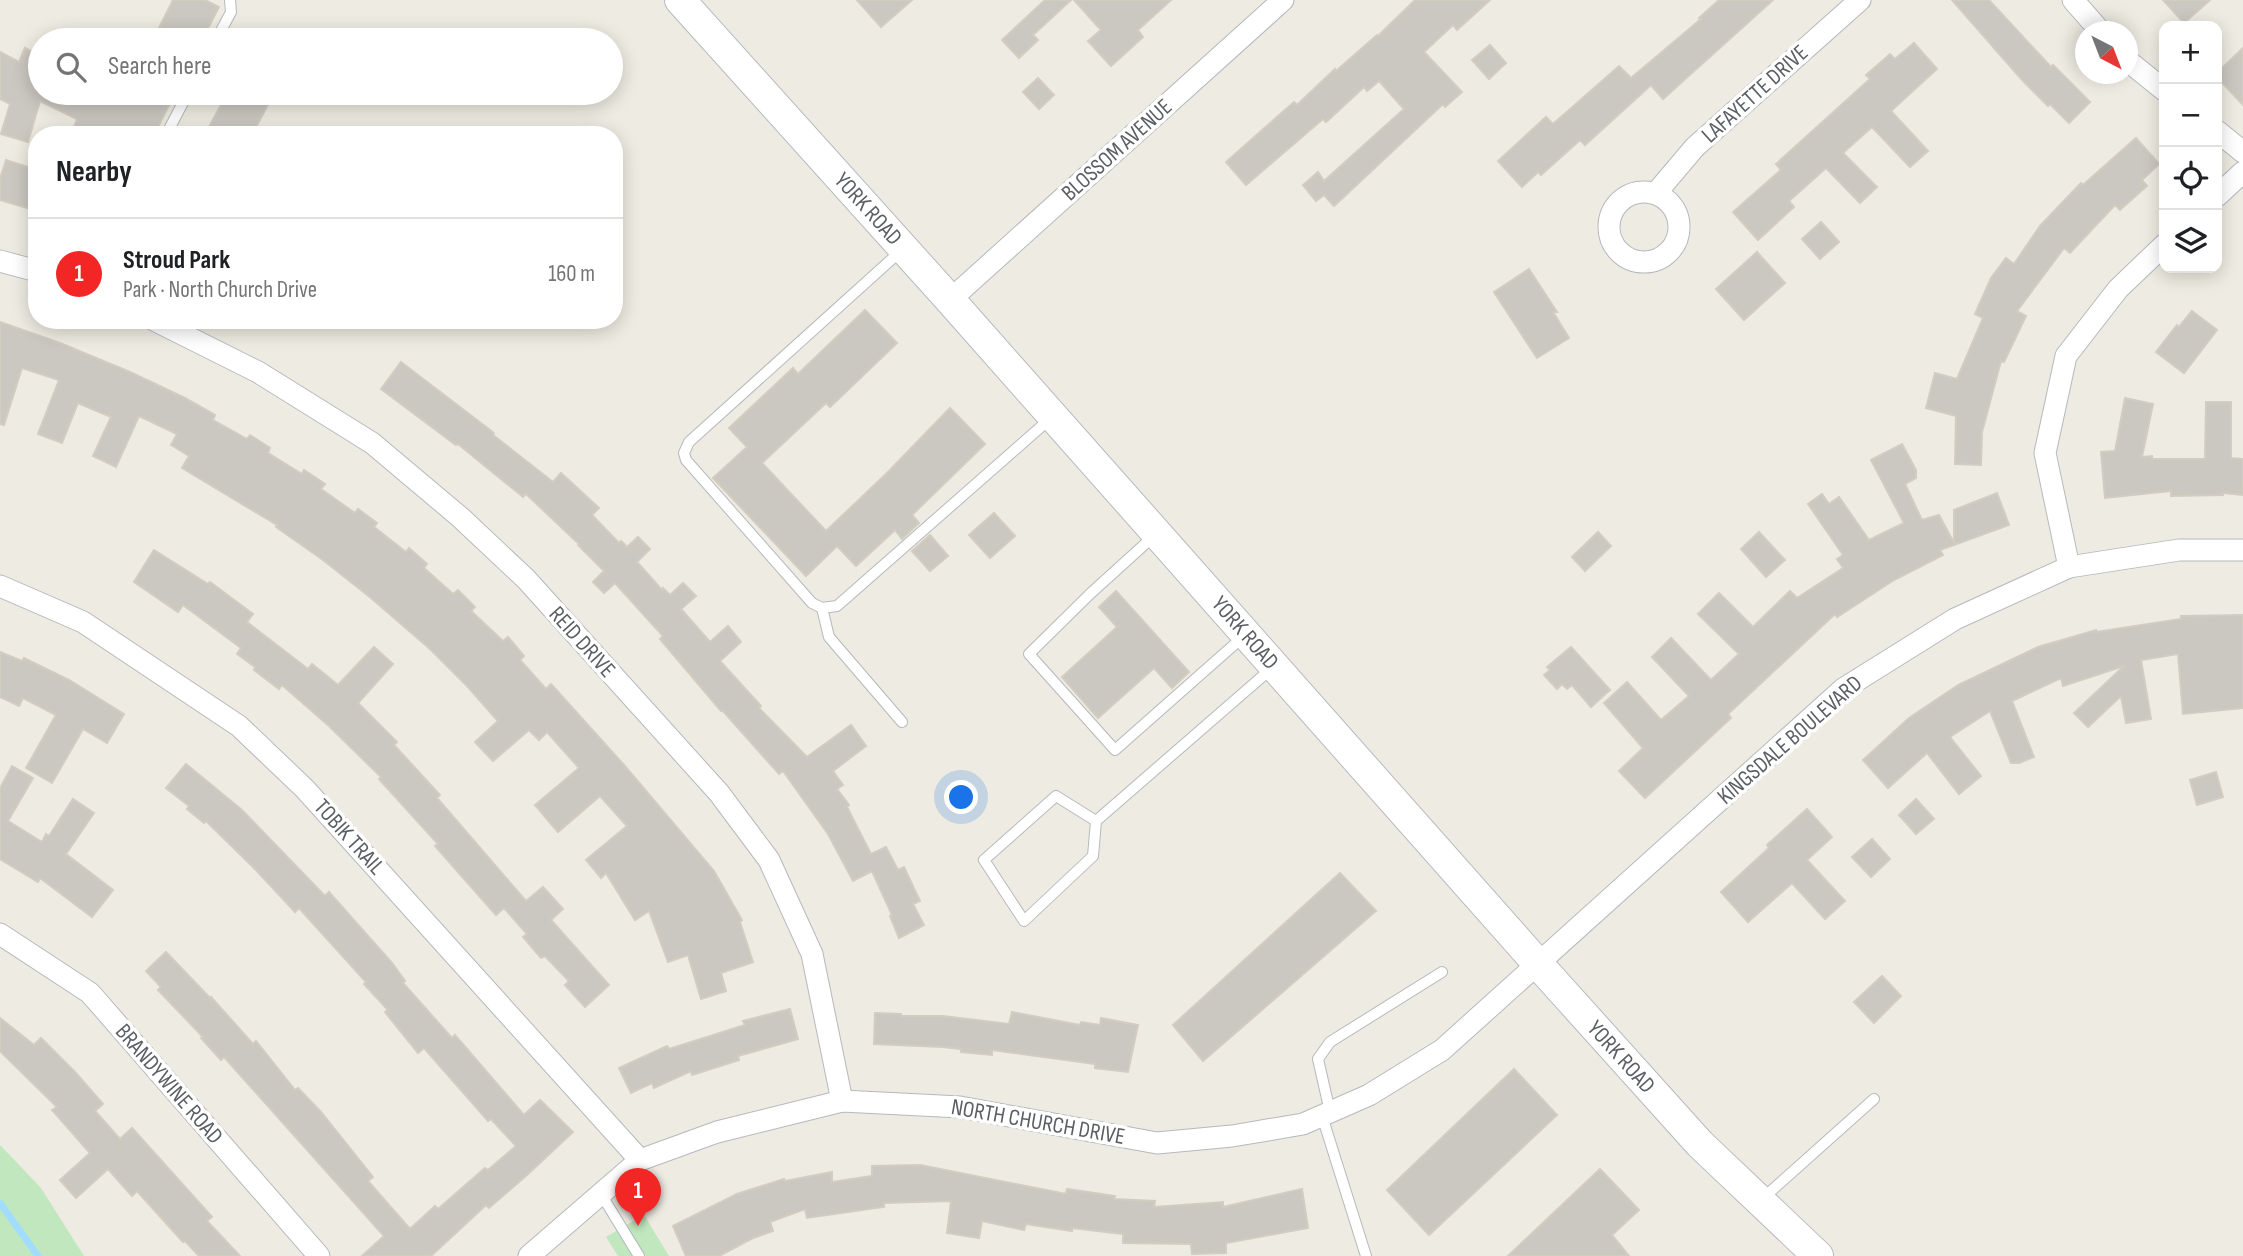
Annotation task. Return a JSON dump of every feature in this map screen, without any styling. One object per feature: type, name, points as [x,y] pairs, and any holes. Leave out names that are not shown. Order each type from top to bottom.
[{"type":"main road","name":"YORK ROAD","points":[[680,0],[904,248],[1700,1144],[1818,1256]]},
{"type":"street","name":"BLOSSOM AVENUE","points":[[950,300],[1283,0]]},
{"type":"street","name":"LAFAYETTE DRIVE","points":[[1656,193],[1695,147],[1860,0]]},
{"type":"street","points":[[2073,0],[2091,21]]},
{"type":"street","points":[[2138,70],[2159,86]]},
{"type":"street","points":[[2222,135],[2243,152]]},
{"type":"street","points":[[2222,191],[2243,172]]},
{"type":"street","points":[[2069,567],[2045,453],[2066,356],[2118,289],[2159,250]]},
{"type":"street","points":[[0,261],[28,269]]},
{"type":"street","name":"REID DRIVE","points":[[172,329],[258,372],[372,443],[460,517],[526,579],[719,793],[769,860],[813,954],[842,1101]]},
{"type":"street","name":"KINGSDALE BOULEVARD","points":[[1538,964],[1843,689],[1955,619],[2069,567],[2179,550],[2243,550]]},
{"type":"street","name":"TOBIK TRAIL","points":[[0,586],[83,621],[239,726],[305,789],[640,1160]]},
{"type":"street","name":"BRANDYWINE ROAD","points":[[0,934],[90,993],[319,1256]]},
{"type":"street","name":"NORTH CHURCH DRIVE","points":[[528,1256],[640,1160],[717,1132],[842,1101],[960,1107],[1157,1143],[1233,1136],[1303,1124],[1369,1095],[1442,1050],[1538,964]]},
{"type":"lane","points":[[222,28],[231,12],[229,0]]},
{"type":"lane","points":[[171,126],[182,105]]},
{"type":"lane","points":[[904,248],[689,442],[684,453],[686,460],[812,603],[822,608],[837,606],[1053,416]]},
{"type":"lane","points":[[1157,533],[1029,654],[1115,750],[1246,634]]},
{"type":"lane","points":[[822,608],[829,636],[902,722]]},
{"type":"lane","points":[[1096,821],[1056,796],[984,860],[1024,921],[1093,856],[1096,821],[1274,666]]},
{"type":"lane","points":[[1366,1256],[1326,1114],[1318,1059],[1330,1042],[1442,972]]},
{"type":"lane","points":[[1760,1201],[1874,1099]]},
{"type":"lane","points":[[601,1194],[639,1256]]},
{"type":"green space","points":[[0,1145],[41,1188],[84,1256],[0,1256]]},
{"type":"green space","points":[[644,1215],[669,1256],[618,1256],[606,1237]]},
{"type":"building","points":[[173,0],[205,0],[219,7],[208,28],[159,28]]},
{"type":"building","points":[[857,0],[912,0],[881,27]]},
{"type":"building","points":[[1045,0],[1071,0],[1033,35],[1038,40],[1019,58],[1002,40]]},
{"type":"building","points":[[1074,0],[1171,0],[1138,30],[1143,37],[1111,66],[1088,41],[1101,30]]},
{"type":"building","points":[[1415,0],[1490,0],[1457,30],[1453,25],[1424,52],[1462,92],[1445,107],[1443,104],[1334,206],[1324,195],[1316,201],[1303,185],[1318,172],[1324,181],[1404,109],[1379,81],[1367,91],[1364,87],[1326,122],[1323,119],[1246,185],[1226,162],[1294,102],[1297,105],[1335,69],[1336,71],[1378,36]]},
{"type":"building","points":[[1719,0],[1773,0],[1663,99],[1651,85],[1585,145],[1580,140],[1541,175],[1538,172],[1522,187],[1498,161],[1546,117],[1553,124],[1619,66],[1631,78],[1701,19],[1699,18]]},
{"type":"building","points":[[1952,0],[1989,0],[2051,67],[2053,65],[2090,102],[2069,123],[2023,81]]},
{"type":"building","points":[[2163,0],[2210,0],[2186,21],[2182,21]]},
{"type":"building","points":[[1914,43],[1937,69],[1891,111],[1928,151],[1910,167],[1872,127],[1843,153],[1877,187],[1860,203],[1826,168],[1789,201],[1794,207],[1758,240],[1733,212],[1781,170],[1776,164],[1870,79],[1866,75],[1890,54],[1895,59]]},
{"type":"building","points":[[1490,45],[1506,63],[1489,79],[1472,60]]},
{"type":"building","points":[[25,48],[28,50],[28,105],[39,105],[33,126],[28,126],[28,142],[1,134],[10,104],[0,99],[0,52],[19,62]]},
{"type":"building","points":[[2243,48],[2243,105],[2222,82],[2222,68]]},
{"type":"building","points":[[1038,78],[1054,95],[1039,109],[1023,92]]},
{"type":"building","points":[[48,105],[169,105],[158,126],[74,126],[77,119]]},
{"type":"building","points":[[221,105],[268,105],[257,126],[210,126]]},
{"type":"building","points":[[2136,138],[2159,164],[2142,180],[2147,186],[2120,210],[2115,205],[2070,253],[2064,248],[2017,311],[2026,316],[2004,362],[2001,361],[1982,432],[1981,465],[1955,464],[1956,416],[1926,408],[1935,373],[1957,379],[1983,318],[1975,314],[1991,278],[2006,258],[2014,264],[2040,226],[2081,183],[2083,185]]},
{"type":"building","points":[[6,160],[28,167],[28,208],[0,200],[0,179]]},
{"type":"building","points":[[1821,222],[1839,242],[1820,259],[1802,239]]},
{"type":"building","points":[[1757,252],[1785,283],[1744,320],[1716,289]]},
{"type":"building","points":[[1529,269],[1557,312],[1553,312],[1569,338],[1537,358],[1494,292]]},
{"type":"building","points":[[865,310],[897,343],[830,407],[826,403],[762,463],[826,531],[950,408],[985,444],[912,515],[919,523],[902,539],[895,530],[856,566],[837,546],[806,576],[713,478],[747,447],[729,428],[793,368],[798,374]]},
{"type":"building","points":[[2192,311],[2217,330],[2184,373],[2156,352]]},
{"type":"building","points":[[0,322],[60,343],[185,398],[215,415],[213,420],[247,439],[250,435],[270,448],[268,453],[302,474],[304,470],[325,484],[321,489],[355,513],[358,509],[377,523],[374,527],[406,552],[409,548],[427,564],[424,568],[453,594],[458,590],[475,607],[471,611],[503,641],[508,637],[524,656],[520,660],[546,689],[551,684],[714,871],[742,920],[740,922],[753,962],[721,973],[726,991],[701,999],[688,955],[668,962],[649,911],[635,920],[606,873],[601,878],[586,860],[627,826],[600,796],[558,832],[535,805],[579,768],[547,732],[539,740],[529,730],[493,761],[475,742],[498,721],[467,686],[430,649],[323,560],[276,527],[277,525],[182,468],[189,456],[171,445],[177,434],[139,416],[116,467],[93,456],[111,417],[78,403],[62,443],[38,434],[59,380],[22,368],[4,425],[0,424]]},
{"type":"building","points":[[401,362],[553,482],[561,473],[599,508],[592,515],[619,543],[621,541],[627,547],[638,537],[650,549],[637,562],[662,590],[663,588],[670,595],[683,583],[696,596],[681,609],[710,642],[728,626],[741,642],[720,661],[761,706],[759,708],[807,757],[851,725],[866,746],[833,771],[843,785],[837,789],[849,805],[847,807],[871,854],[886,847],[898,870],[904,867],[920,901],[913,904],[924,925],[899,938],[890,916],[892,915],[872,871],[853,881],[828,834],[783,771],[779,774],[721,711],[660,639],[663,636],[615,583],[604,593],[593,582],[604,571],[579,544],[526,494],[523,497],[458,444],[381,389]]},
{"type":"building","points":[[2125,398],[2153,404],[2142,457],[2152,456],[2152,459],[2205,459],[2206,402],[2231,402],[2231,458],[2243,459],[2243,495],[2223,493],[2171,496],[2171,491],[2105,498],[2101,452],[2115,451]]},
{"type":"building","points":[[1902,444],[1916,470],[1916,478],[1905,484],[1922,520],[1939,515],[1954,543],[1954,510],[1997,493],[2009,525],[1940,550],[1943,555],[1894,580],[1837,617],[1835,614],[1728,714],[1731,718],[1645,798],[1619,771],[1643,748],[1604,703],[1627,682],[1661,720],[1689,696],[1652,657],[1671,638],[1711,680],[1739,654],[1698,614],[1719,593],[1753,627],[1790,591],[1797,598],[1843,568],[1837,559],[1843,555],[1808,504],[1822,494],[1829,504],[1839,497],[1869,540],[1904,523],[1871,460]]},
{"type":"building","points":[[994,513],[1015,536],[990,558],[969,535]]},
{"type":"building","points":[[1598,532],[1611,546],[1585,571],[1572,557]]},
{"type":"building","points":[[1759,532],[1785,560],[1766,577],[1741,549]]},
{"type":"building","points":[[930,535],[948,556],[930,571],[912,551]]},
{"type":"building","points":[[154,550],[208,584],[210,582],[253,614],[247,622],[308,669],[312,664],[338,685],[374,647],[393,664],[358,703],[397,742],[394,745],[440,795],[437,798],[526,901],[543,887],[563,909],[551,920],[609,985],[585,1007],[565,985],[569,981],[545,956],[541,958],[523,937],[527,934],[504,908],[496,915],[435,846],[438,844],[379,779],[381,777],[329,726],[282,685],[279,689],[254,670],[255,667],[237,654],[241,648],[183,605],[178,612],[134,582]]},
{"type":"building","points":[[1116,591],[1189,672],[1172,688],[1154,668],[1098,718],[1062,677],[1117,627],[1099,607]]},
{"type":"building","points":[[2243,615],[2243,708],[2183,714],[2178,654],[2141,660],[2151,719],[2126,723],[2121,696],[2088,727],[2074,713],[2124,666],[2063,686],[2061,678],[2012,701],[2034,757],[2019,763],[2011,763],[1990,711],[1950,737],[1981,776],[1959,794],[1927,753],[1888,788],[1863,760],[1909,718],[1958,685],[2038,647],[2096,630],[2181,619],[2181,616]]},
{"type":"building","points":[[1571,647],[1610,690],[1591,707],[1572,685],[1567,689],[1562,684],[1557,689],[1544,675],[1550,670],[1547,667]]},
{"type":"building","points":[[0,652],[22,661],[24,658],[69,680],[124,714],[107,743],[83,729],[52,783],[26,768],[56,715],[23,698],[19,706],[0,697]]},
{"type":"building","points":[[186,764],[242,810],[325,896],[329,892],[392,963],[405,981],[403,983],[452,1038],[455,1035],[524,1115],[540,1100],[573,1132],[489,1208],[486,1205],[431,1256],[362,1256],[384,1236],[224,1057],[221,1060],[201,1038],[203,1037],[158,990],[161,987],[146,971],[166,952],[253,1044],[256,1041],[295,1090],[298,1088],[321,1112],[373,1177],[368,1181],[410,1229],[435,1206],[438,1209],[485,1168],[488,1170],[516,1146],[491,1119],[488,1121],[424,1048],[418,1053],[385,1012],[388,1010],[364,984],[366,982],[299,908],[295,912],[206,821],[204,823],[187,809],[189,806],[166,788]]},
{"type":"building","points":[[12,766],[33,778],[8,821],[42,842],[46,834],[49,836],[73,799],[94,813],[66,854],[113,890],[92,917],[40,878],[38,882],[0,859],[0,788]]},
{"type":"building","points":[[2216,772],[2223,797],[2197,805],[2190,780]]},
{"type":"building","points":[[1916,799],[1934,819],[1916,834],[1899,815]]},
{"type":"building","points":[[1807,809],[1832,837],[1807,860],[1845,901],[1825,919],[1792,883],[1748,922],[1721,892]]},
{"type":"building","points":[[1872,839],[1890,859],[1871,877],[1852,857]]},
{"type":"building","points":[[1340,873],[1376,911],[1203,1061],[1173,1025]]},
{"type":"building","points":[[1882,976],[1901,996],[1874,1023],[1854,1002]]},
{"type":"building","points":[[790,1009],[798,1039],[738,1056],[739,1060],[692,1075],[691,1071],[654,1088],[652,1083],[631,1093],[619,1068],[667,1046],[669,1049],[745,1025],[743,1021]]},
{"type":"building","points":[[1012,1012],[1080,1025],[1081,1022],[1100,1025],[1101,1018],[1138,1025],[1128,1072],[1095,1068],[1095,1064],[992,1050],[992,1055],[943,1047],[874,1044],[875,1013],[943,1016],[1009,1024]]},
{"type":"building","points":[[0,1018],[34,1045],[41,1038],[75,1072],[103,1104],[95,1111],[120,1139],[132,1128],[212,1217],[207,1221],[240,1256],[199,1256],[137,1191],[132,1196],[108,1169],[76,1198],[60,1180],[90,1153],[52,1110],[57,1107],[0,1051]]},
{"type":"building","points":[[1514,1069],[1557,1115],[1429,1235],[1387,1190]]},
{"type":"building","points":[[920,1165],[1066,1194],[1067,1189],[1115,1196],[1114,1199],[1155,1201],[1154,1207],[1223,1202],[1223,1207],[1302,1189],[1308,1228],[1226,1243],[1226,1253],[1192,1254],[1191,1244],[1123,1243],[1123,1234],[1072,1228],[1072,1231],[1026,1224],[1024,1230],[982,1221],[979,1238],[947,1233],[951,1201],[884,1203],[884,1207],[807,1218],[805,1209],[770,1222],[773,1231],[719,1256],[686,1256],[673,1226],[737,1194],[784,1179],[785,1181],[832,1172],[832,1182],[872,1176],[872,1166]]},
{"type":"building","points":[[1600,1169],[1639,1210],[1612,1235],[1629,1256],[1508,1256]]},
{"type":"waterway","points":[[0,1203],[38,1256]]},
{"type":"place","name":"Stroud Park","points":[[638,1226]]}]
